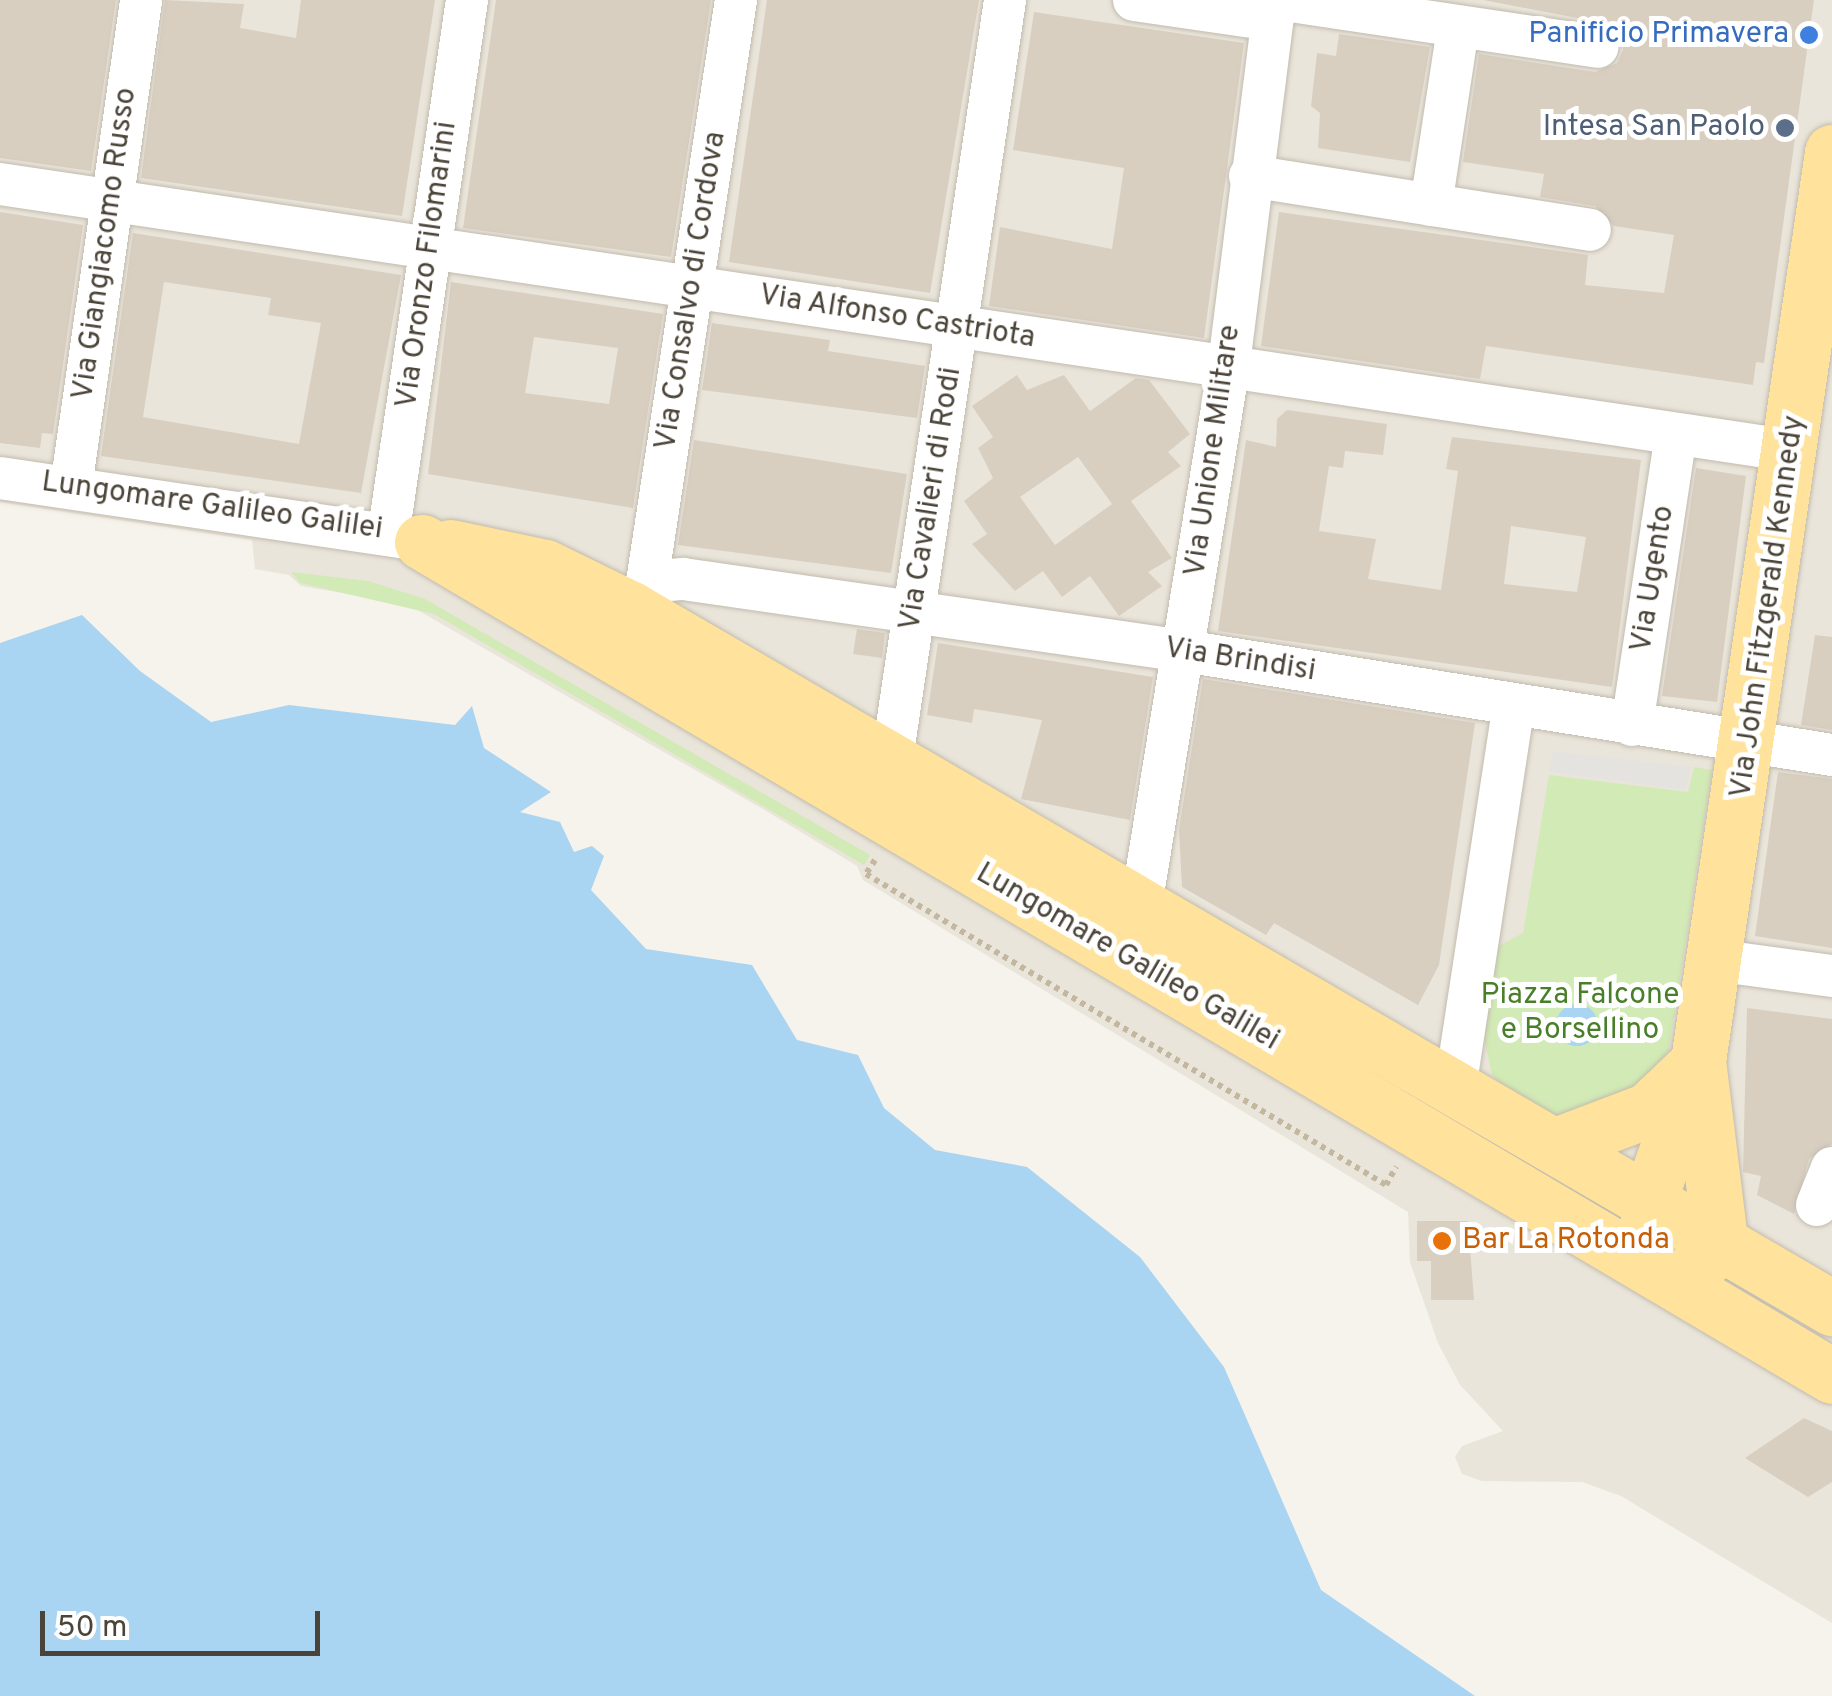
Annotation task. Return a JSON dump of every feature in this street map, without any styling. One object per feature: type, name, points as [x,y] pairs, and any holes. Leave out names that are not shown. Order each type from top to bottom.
[{"type":"main road","name":"Via John Fitzgerald Kennedy","points":[[1698,1061],[1794,450],[1819,341],[1832,152]]},
{"type":"main road","name":"Lungomare Galileo Galilei","points":[[406,536],[725,723],[879,783],[1142,900],[1556,1145],[1721,1248],[1832,1308]]},
{"type":"main road","name":"Lungomare Galileo Galilei","points":[[406,536],[544,567],[639,596],[755,678],[879,783],[1111,950],[1832,1376]]},
{"type":"main road","points":[[725,723],[755,678]]},
{"type":"main road","points":[[1111,950],[1142,900]]},
{"type":"main road","points":[[1556,1145],[1648,1110],[1698,1061]]},
{"type":"main road","points":[[1698,1061],[1721,1248],[1658,1276],[1648,1203],[1698,1061]]},
{"type":"street","name":"Via Giangiacomo Russo","points":[[71,487],[141,0]]},
{"type":"street","name":"Via Oronzo Filomarini","points":[[406,536],[429,249],[467,0]]},
{"type":"street","name":"Via Consalvo di Cordova","points":[[639,596],[694,288],[736,0]]},
{"type":"street","name":"Via Cavalieri di Rodi","points":[[879,783],[914,613],[1005,0]]},
{"type":"street","points":[[1134,0],[1277,7],[1598,47]]},
{"type":"street","name":"Via Unione Militare","points":[[1142,900],[1228,372],[1250,176],[1277,7]]},
{"type":"street","points":[[1431,205],[1458,28]]},
{"type":"street","points":[[1250,176],[1590,230]]},
{"type":"street","name":"Via Alfonso Castriota","points":[[0,184],[958,326],[1228,372],[1794,450]]},
{"type":"street","name":"Via Ugento","points":[[1632,724],[1676,434]]},
{"type":"street","name":"Lungomare Galileo Galilei","points":[[0,478],[406,536]]},
{"type":"street","name":"Via Brindisi","points":[[488,586],[544,588],[600,618],[616,620],[639,596],[683,578],[1184,651],[1513,708],[1832,755]]},
{"type":"street","points":[[1455,1088],[1513,708]]},
{"type":"street","points":[[1714,960],[1832,976]]},
{"type":"path","points":[[876,858],[866,874],[1386,1185]]},
{"type":"path","points":[[1110,1017],[1118,1003]]},
{"type":"shaded area","points":[[0,0],[1832,0],[1832,1623],[1621,1496],[1582,1482],[1482,1481],[1462,1474],[1455,1457],[1462,1446],[1503,1431],[1460,1385],[1438,1343],[1410,1262],[1408,1212],[863,880],[857,866],[407,604],[301,586],[289,575],[255,569],[252,540],[0,502]]},
{"type":"shaded area","points":[[1553,751],[1691,767],[1686,790],[1549,772]]},
{"type":"green space","points":[[291,572],[368,581],[425,599],[870,855],[864,865],[434,614],[300,583]]},
{"type":"green space","name":"Piazza Falcone e Borsellino","points":[[1694,767],[1712,770],[1669,1050],[1655,1073],[1600,1113],[1556,1115],[1517,1100],[1492,1075],[1482,1029],[1495,948],[1523,933],[1549,775],[1688,792]]},
{"type":"water","points":[[82,615],[140,671],[211,722],[289,705],[455,725],[472,706],[484,748],[551,792],[520,812],[560,822],[574,852],[592,846],[604,856],[591,890],[646,949],[752,965],[797,1040],[858,1055],[884,1108],[935,1150],[1027,1167],[1140,1257],[1224,1367],[1321,1590],[1475,1696],[0,1696],[0,643]]},
{"type":"water","points":[[1577,1004],[1592,1010],[1598,1025],[1592,1040],[1577,1046],[1562,1040],[1556,1025],[1562,1010]]},
{"type":"building","points":[[0,0],[116,0],[91,171],[0,158]]},
{"type":"building","points":[[165,0],[244,4],[240,28],[296,38],[301,0],[435,0],[402,216],[141,178]]},
{"type":"building","points":[[496,0],[711,0],[671,257],[463,228]]},
{"type":"building","points":[[767,0],[979,0],[930,293],[729,262]]},
{"type":"building","points":[[1483,0],[1814,0],[1764,363],[1756,362],[1753,385],[1486,346],[1480,379],[1261,346],[1279,212],[1588,255],[1585,285],[1664,293],[1674,235],[1614,226],[1595,206],[1540,197],[1544,174],[1463,162],[1479,54],[1595,72],[1617,63],[1623,50],[1621,37],[1603,23]]},
{"type":"building","points":[[1034,12],[1244,43],[1204,338],[989,306],[1000,227],[1112,249],[1124,168],[1013,150]]},
{"type":"building","points":[[1339,34],[1430,47],[1410,162],[1318,148],[1320,113],[1311,106],[1317,53],[1336,56]]},
{"type":"building","points":[[0,212],[83,225],[53,434],[42,433],[40,448],[0,443]]},
{"type":"building","points":[[133,233],[401,275],[361,493],[101,456]],"holes":[[[164,282],[271,298],[268,315],[321,323],[299,444],[143,417]]]},
{"type":"building","points":[[451,282],[663,314],[633,508],[428,474]],"holes":[[[534,337],[618,348],[609,404],[525,393]]]},
{"type":"building","points":[[712,323],[830,340],[828,351],[925,366],[917,418],[702,390]]},
{"type":"building","points":[[1017,375],[1027,390],[1064,375],[1090,411],[1136,378],[1149,380],[1190,434],[1168,452],[1181,466],[1131,501],[1172,558],[1148,572],[1162,586],[1119,616],[1090,576],[1062,597],[1043,571],[1015,591],[972,544],[987,534],[964,501],[993,478],[978,448],[993,437],[972,406]],"holes":[[[1078,457],[1112,504],[1055,545],[1020,497]]]},
{"type":"building","points":[[1287,410],[1387,424],[1383,455],[1345,451],[1343,468],[1329,466],[1319,531],[1376,539],[1368,579],[1441,590],[1458,471],[1446,469],[1452,437],[1641,460],[1612,687],[1218,631],[1246,440],[1276,447],[1277,419]],"holes":[[[1511,526],[1586,537],[1577,592],[1504,584]]]},
{"type":"building","points":[[694,440],[907,474],[891,573],[678,545]]},
{"type":"building","points":[[1696,468],[1746,476],[1717,702],[1662,696]]},
{"type":"building","points":[[857,629],[885,633],[882,658],[853,654]]},
{"type":"building","points":[[1815,635],[1832,637],[1832,730],[1801,725]]},
{"type":"building","points":[[938,643],[1153,677],[1130,820],[1021,799],[1042,720],[974,709],[972,723],[927,715]]},
{"type":"building","points":[[1203,679],[1475,723],[1439,965],[1418,1005],[1274,923],[1266,935],[1182,887],[1179,829]]},
{"type":"building","points":[[1778,772],[1832,779],[1832,948],[1755,936]]},
{"type":"building","points":[[1747,1008],[1832,1019],[1832,1144],[1809,1159],[1794,1214],[1757,1195],[1761,1176],[1743,1172]]},
{"type":"building","points":[[1417,1221],[1468,1221],[1474,1300],[1431,1300],[1431,1261],[1417,1261]]},
{"type":"building","points":[[1804,1418],[1832,1431],[1832,1482],[1808,1497],[1745,1458]]},
{"type":"place","name":"Panificio Primavera","points":[[1809,35]]},
{"type":"place","name":"Intesa San Paolo","points":[[1785,128]]},
{"type":"place","name":"Bar La Rotonda","points":[[1442,1241]]}]
